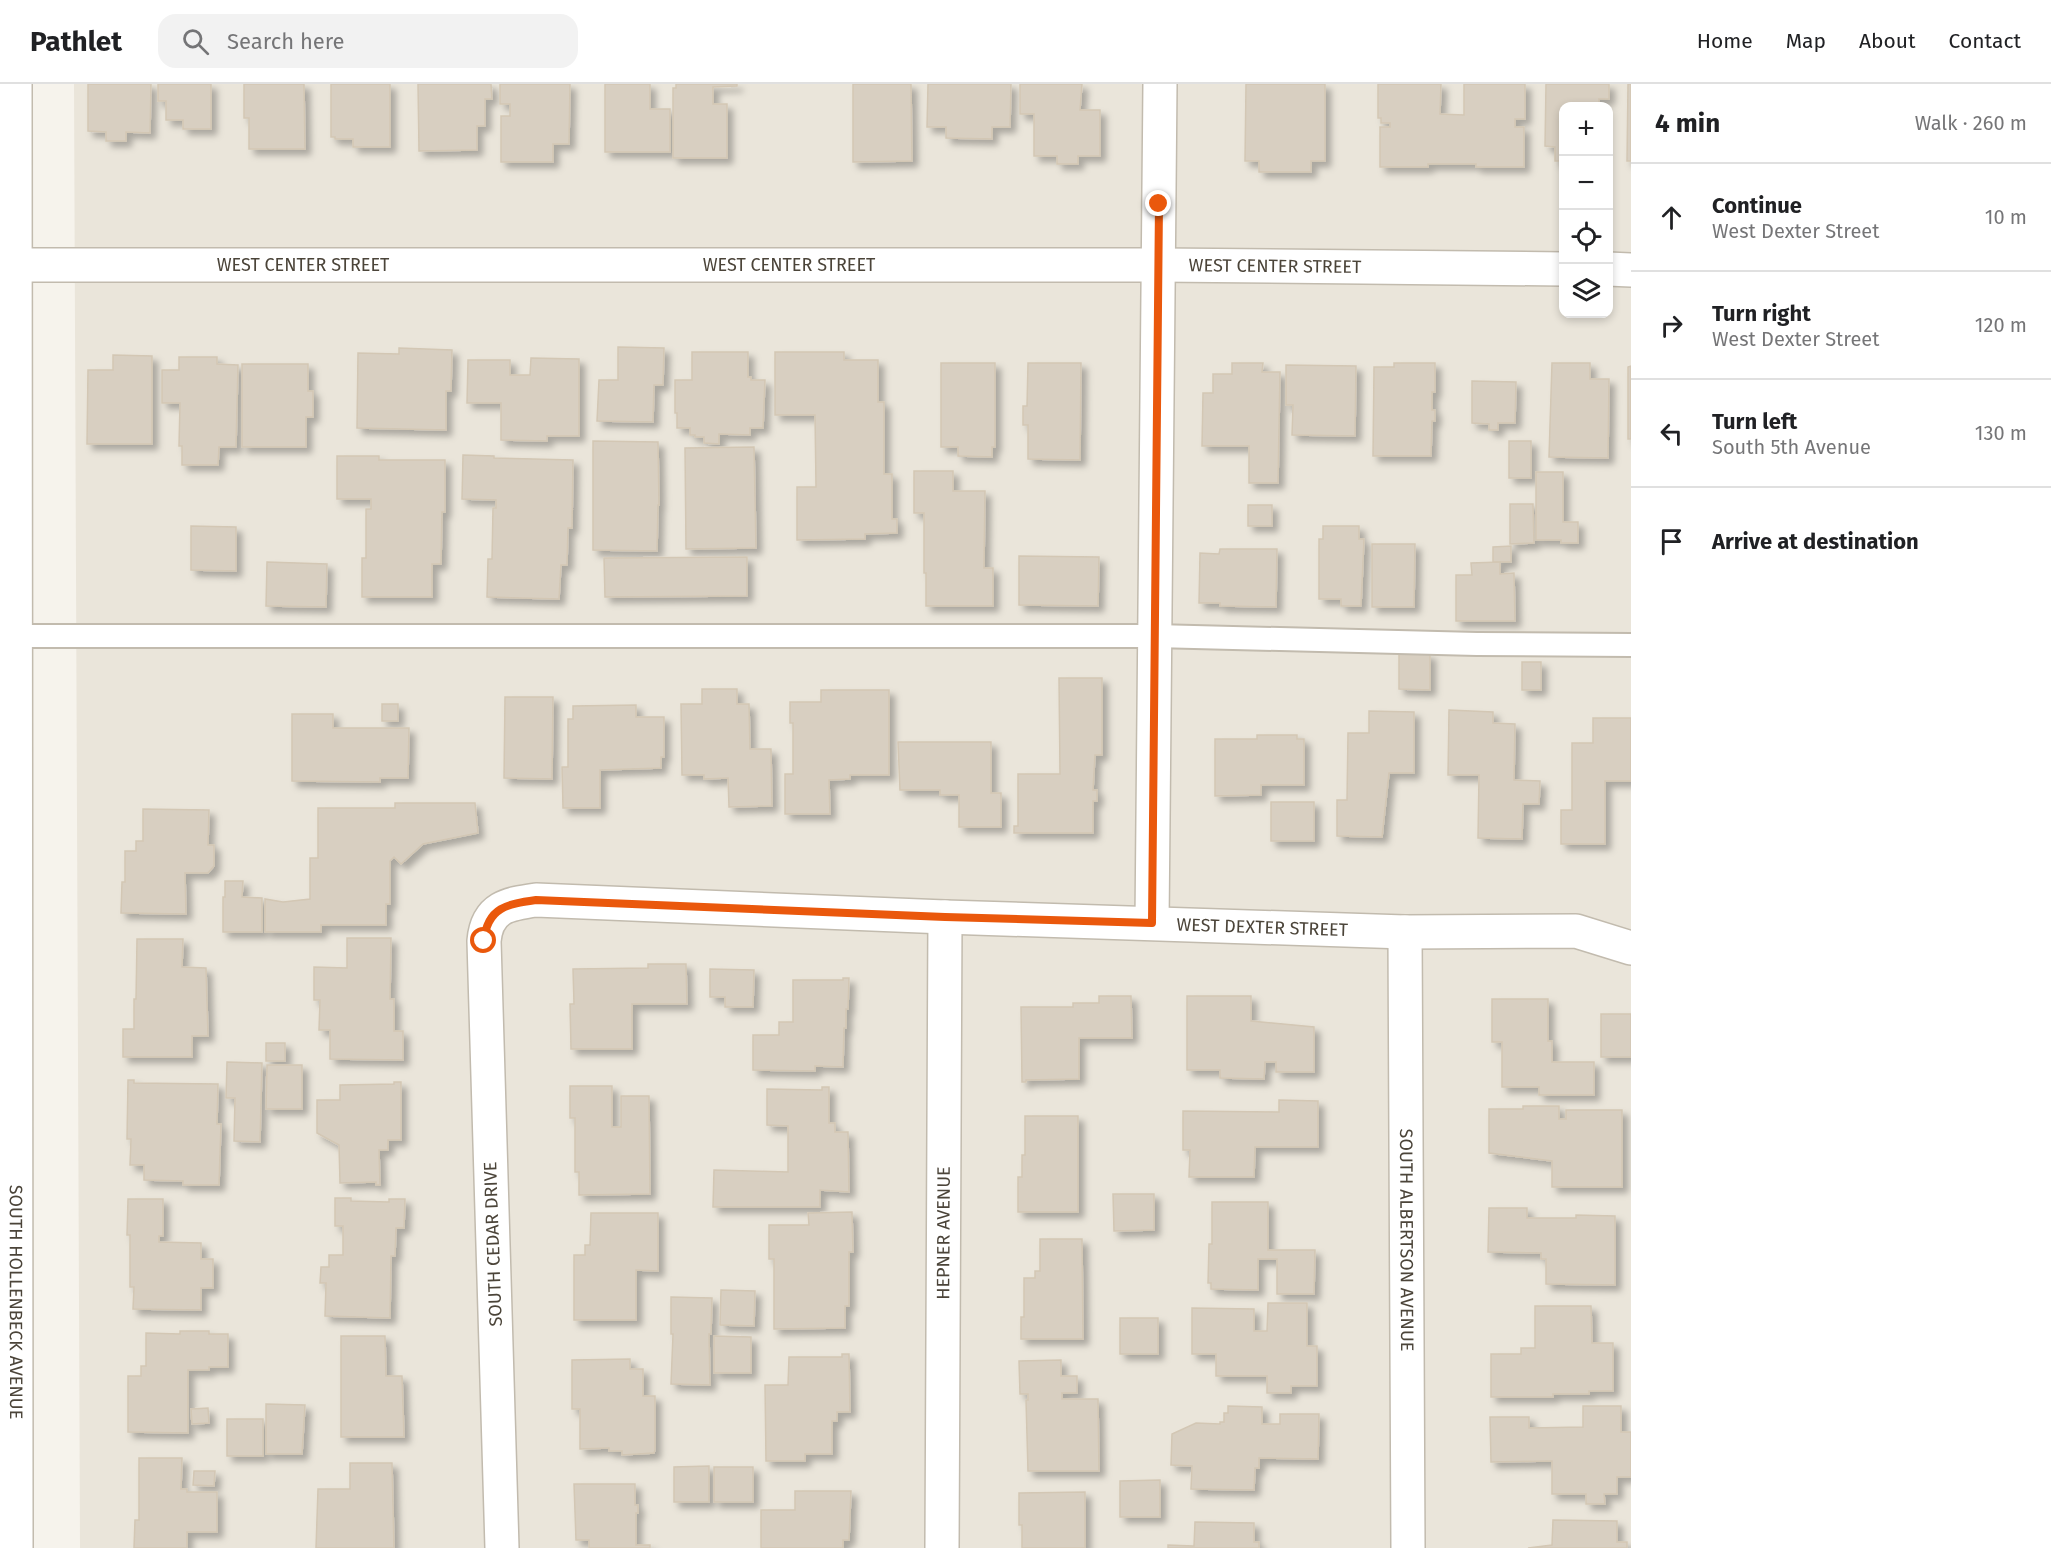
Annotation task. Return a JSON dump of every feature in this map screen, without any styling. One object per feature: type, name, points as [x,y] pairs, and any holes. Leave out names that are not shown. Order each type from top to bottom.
[{"type":"street","name":"SOUTH HOLLENBECK AVENUE","points":[[15,84],[15,265],[7,585],[15,636],[16,1548]]},
{"type":"street","points":[[1152,923],[1160,84]]},
{"type":"street","name":"WEST CENTER STREET","points":[[15,265],[1158,265],[1559,269]]},
{"type":"street","points":[[1613,269],[1631,270]]},
{"type":"street","name":"WEST DEXTER STREET","points":[[484,941],[485,926],[495,913],[511,904],[536,900],[945,917],[1406,932],[1576,931],[1631,948]]},
{"type":"street","name":"HEPNER AVENUE","points":[[942,1548],[945,917]]},
{"type":"street","name":"SOUTH ALBERTSON AVENUE","points":[[1406,932],[1408,1548]]},
{"type":"street","name":"SOUTH CEDAR DRIVE","points":[[484,941],[502,1548]]},
{"type":"lane","points":[[15,636],[1155,636],[1477,644],[1631,645]]},
{"type":"shaded area","points":[[74,84],[1631,84],[1631,1548],[80,1548]]},
{"type":"building","points":[[88,84],[151,84],[150,133],[126,132],[126,141],[106,141],[106,132],[88,131]]},
{"type":"building","points":[[158,84],[211,84],[211,129],[183,129],[183,120],[166,120],[166,101],[158,101]]},
{"type":"building","points":[[244,84],[304,84],[305,149],[249,149],[249,118],[244,118]]},
{"type":"building","points":[[331,84],[390,84],[390,147],[353,147],[353,139],[331,137]]},
{"type":"building","points":[[418,84],[491,84],[492,99],[485,99],[485,126],[477,126],[477,150],[419,151]]},
{"type":"building","points":[[500,84],[570,84],[569,144],[553,144],[553,162],[501,162],[501,116],[510,116],[510,104],[500,104]]},
{"type":"building","points":[[605,84],[650,84],[650,109],[670,109],[670,152],[605,152]]},
{"type":"building","points":[[676,84],[737,84],[737,86],[713,87],[713,104],[727,104],[727,158],[673,158],[673,88],[676,88]]},
{"type":"building","points":[[853,84],[911,84],[912,161],[853,162]]},
{"type":"building","points":[[928,84],[1011,84],[1010,127],[992,127],[992,139],[946,138],[946,127],[927,127]]},
{"type":"building","points":[[1020,84],[1082,84],[1080,110],[1100,110],[1100,156],[1078,156],[1078,164],[1057,164],[1057,156],[1034,156],[1034,114],[1020,114]]},
{"type":"building","points":[[1246,84],[1325,84],[1325,161],[1311,161],[1311,172],[1259,172],[1259,161],[1245,161]]},
{"type":"building","points":[[1378,84],[1441,84],[1440,114],[1464,115],[1464,84],[1525,84],[1525,119],[1515,119],[1515,127],[1524,127],[1524,167],[1428,164],[1428,167],[1380,167],[1380,127],[1390,127],[1390,123],[1381,123],[1381,118],[1378,118]]},
{"type":"building","points":[[1546,84],[1609,84],[1609,99],[1599,99],[1599,102],[1559,102],[1559,161],[1555,161],[1555,147],[1545,146]]},
{"type":"building","points":[[1628,84],[1631,84],[1631,161],[1627,161]]},
{"type":"building","points":[[618,347],[664,348],[663,385],[654,385],[653,422],[597,421],[599,380],[618,380]]},
{"type":"building","points":[[399,348],[452,350],[451,391],[446,391],[446,430],[357,428],[358,353],[399,354]]},
{"type":"building","points":[[692,352],[748,352],[748,377],[751,377],[751,380],[765,380],[763,428],[750,428],[750,435],[719,434],[719,444],[704,443],[704,437],[690,435],[690,428],[677,428],[675,380],[692,380]]},
{"type":"building","points":[[775,352],[844,352],[844,360],[878,360],[878,402],[884,402],[884,474],[892,474],[892,519],[897,519],[897,533],[865,534],[865,539],[797,540],[797,487],[816,487],[815,415],[775,415]]},
{"type":"building","points":[[113,355],[152,356],[152,444],[87,444],[88,370],[113,370]]},
{"type":"building","points":[[179,357],[217,357],[217,364],[238,365],[236,447],[219,447],[218,465],[182,465],[182,446],[179,446],[180,403],[162,403],[162,370],[179,370]]},
{"type":"building","points":[[531,358],[579,359],[579,436],[547,436],[547,441],[501,440],[501,403],[467,403],[468,360],[510,360],[510,375],[530,375]]},
{"type":"building","points":[[941,363],[995,363],[995,447],[992,447],[992,457],[958,456],[958,447],[941,447]]},
{"type":"building","points":[[1028,363],[1081,363],[1080,460],[1028,459],[1028,425],[1023,425],[1023,406],[1027,406]]},
{"type":"building","points":[[1232,363],[1263,363],[1262,372],[1280,372],[1278,483],[1249,483],[1249,446],[1202,446],[1203,393],[1213,393],[1213,374],[1232,374]]},
{"type":"building","points":[[1394,363],[1435,363],[1435,392],[1432,392],[1432,410],[1435,410],[1435,421],[1432,421],[1431,456],[1373,456],[1374,367],[1394,367]]},
{"type":"building","points":[[1552,363],[1590,363],[1590,379],[1609,379],[1608,458],[1549,457]]},
{"type":"building","points":[[242,364],[308,364],[308,391],[313,391],[313,417],[306,417],[306,447],[242,447]]},
{"type":"building","points":[[1286,365],[1356,366],[1355,436],[1292,435],[1293,405],[1286,405]]},
{"type":"building","points":[[1631,366],[1631,439],[1628,439],[1628,367]]},
{"type":"building","points":[[1472,381],[1516,382],[1515,423],[1498,423],[1498,430],[1489,430],[1489,424],[1472,423]]},
{"type":"building","points":[[593,441],[658,442],[657,551],[593,550]]},
{"type":"building","points":[[1509,441],[1531,441],[1531,478],[1509,478]]},
{"type":"building","points":[[754,447],[756,548],[686,549],[685,448]]},
{"type":"building","points":[[463,455],[573,460],[572,528],[568,528],[567,565],[561,565],[559,599],[487,597],[488,559],[492,559],[493,508],[496,508],[496,500],[462,499]]},
{"type":"building","points":[[337,456],[379,456],[379,460],[445,460],[445,512],[442,512],[441,564],[432,564],[432,597],[362,597],[362,558],[366,558],[366,509],[371,509],[371,499],[337,499]]},
{"type":"building","points":[[914,471],[953,471],[953,491],[985,491],[984,568],[993,568],[993,606],[926,606],[924,513],[914,513]]},
{"type":"building","points":[[1536,472],[1563,472],[1563,522],[1578,522],[1578,543],[1536,540]]},
{"type":"building","points":[[1510,504],[1533,504],[1534,543],[1510,544]]},
{"type":"building","points":[[1248,505],[1272,505],[1272,526],[1248,526]]},
{"type":"building","points":[[191,526],[236,527],[236,571],[191,570]]},
{"type":"building","points":[[1323,526],[1359,526],[1359,539],[1364,539],[1361,606],[1341,606],[1341,599],[1319,599],[1319,539],[1323,539]]},
{"type":"building","points":[[1372,544],[1415,544],[1414,607],[1372,607]]},
{"type":"building","points":[[1511,546],[1511,562],[1493,562],[1493,547]]},
{"type":"building","points":[[1220,549],[1277,549],[1276,607],[1220,606],[1220,603],[1199,603],[1200,553],[1219,554]]},
{"type":"building","points":[[1019,556],[1099,557],[1098,606],[1019,605]]},
{"type":"building","points":[[747,557],[747,596],[605,597],[604,558]]},
{"type":"building","points":[[267,562],[327,564],[326,607],[266,606]]},
{"type":"building","points":[[1500,562],[1500,574],[1514,573],[1515,621],[1456,621],[1456,575],[1472,575],[1471,563]]},
{"type":"building","points":[[1399,654],[1430,654],[1430,690],[1399,689]]},
{"type":"building","points":[[1522,662],[1541,662],[1541,690],[1522,690]]},
{"type":"building","points":[[1059,678],[1102,678],[1102,755],[1095,755],[1093,790],[1097,790],[1097,801],[1093,801],[1093,833],[1014,833],[1014,826],[1018,826],[1018,774],[1060,774]]},
{"type":"building","points":[[702,689],[737,689],[737,704],[749,704],[750,749],[771,749],[772,806],[729,807],[728,778],[704,779],[704,775],[682,775],[681,704],[702,704]]},
{"type":"building","points":[[821,690],[889,690],[889,775],[850,775],[850,779],[829,780],[830,814],[785,814],[785,774],[793,774],[793,723],[790,723],[790,702],[821,702]]},
{"type":"building","points":[[505,697],[553,697],[552,779],[504,778]]},
{"type":"building","points":[[382,704],[398,704],[398,721],[382,721]]},
{"type":"building","points":[[636,705],[636,717],[664,717],[664,757],[661,757],[661,768],[600,770],[600,808],[563,808],[562,767],[568,767],[568,719],[573,719],[573,706]]},
{"type":"building","points":[[1449,710],[1493,712],[1493,723],[1515,724],[1514,780],[1540,781],[1539,804],[1523,804],[1522,839],[1478,838],[1479,775],[1448,775]]},
{"type":"building","points":[[1369,711],[1414,712],[1414,773],[1389,773],[1382,837],[1337,836],[1337,800],[1347,800],[1348,733],[1369,733]]},
{"type":"building","points":[[292,714],[333,714],[333,728],[409,728],[408,778],[380,778],[380,782],[292,781]]},
{"type":"building","points":[[1593,718],[1631,718],[1631,781],[1605,781],[1605,844],[1561,844],[1561,810],[1572,810],[1572,743],[1593,743]]},
{"type":"building","points":[[1257,735],[1297,735],[1297,739],[1304,739],[1304,785],[1261,785],[1261,795],[1215,796],[1215,739],[1257,739]]},
{"type":"building","points":[[898,742],[991,742],[991,793],[1001,793],[1001,827],[959,827],[959,795],[940,795],[940,790],[900,790]]},
{"type":"building","points":[[1271,802],[1314,802],[1314,841],[1271,841]]},
{"type":"building","points":[[395,803],[475,803],[478,833],[423,844],[401,864],[394,857],[390,861],[390,904],[386,904],[386,925],[321,925],[321,932],[265,932],[265,899],[283,902],[310,899],[310,858],[318,858],[318,808],[395,808]]},
{"type":"building","points":[[143,809],[209,810],[208,845],[214,845],[214,866],[208,873],[185,873],[186,914],[121,913],[122,882],[125,882],[125,851],[136,851],[136,841],[143,841]]},
{"type":"building","points":[[225,881],[243,881],[242,897],[262,898],[262,932],[223,932]]},
{"type":"building","points":[[347,938],[391,938],[390,999],[394,999],[394,1031],[403,1031],[403,1060],[330,1059],[330,1030],[319,1030],[320,1000],[314,1000],[314,967],[347,968]]},
{"type":"building","points":[[137,939],[183,939],[182,967],[206,968],[208,1036],[192,1036],[192,1057],[123,1057],[123,1029],[134,1029]]},
{"type":"building","points":[[648,964],[686,964],[687,1004],[632,1004],[632,1049],[571,1049],[570,1004],[574,1004],[573,969],[648,968]]},
{"type":"building","points":[[710,969],[754,970],[753,1007],[725,1007],[725,997],[710,997]]},
{"type":"building","points":[[843,978],[849,978],[843,1067],[815,1066],[815,1071],[753,1070],[753,1035],[779,1035],[779,1022],[793,1022],[793,980],[843,980]]},
{"type":"building","points":[[1099,996],[1131,996],[1132,1038],[1079,1038],[1079,1079],[1022,1082],[1021,1007],[1073,1007],[1073,1003],[1099,1003]]},
{"type":"building","points":[[1187,996],[1251,996],[1251,1021],[1314,1027],[1314,1072],[1276,1072],[1276,1062],[1265,1062],[1264,1079],[1220,1078],[1220,1070],[1187,1070]]},
{"type":"building","points":[[1492,999],[1548,999],[1548,1041],[1552,1041],[1552,1062],[1594,1062],[1594,1095],[1539,1095],[1539,1087],[1502,1087],[1502,1042],[1492,1042]]},
{"type":"building","points":[[1601,1014],[1631,1014],[1631,1057],[1601,1057]]},
{"type":"building","points":[[266,1043],[285,1043],[285,1061],[266,1061]]},
{"type":"building","points":[[227,1062],[262,1063],[260,1142],[234,1141],[235,1098],[226,1098]]},
{"type":"building","points":[[267,1065],[302,1065],[302,1109],[266,1109]]},
{"type":"building","points":[[128,1080],[134,1080],[134,1083],[218,1084],[217,1124],[221,1124],[219,1185],[183,1185],[183,1181],[144,1180],[144,1165],[130,1165],[131,1139],[127,1139]]},
{"type":"building","points":[[394,1082],[401,1082],[401,1140],[388,1140],[388,1150],[379,1150],[380,1185],[376,1185],[376,1182],[340,1183],[339,1145],[317,1133],[317,1100],[340,1100],[340,1085],[394,1084]]},
{"type":"building","points":[[570,1086],[612,1086],[612,1127],[621,1127],[621,1096],[649,1096],[650,1194],[579,1195],[579,1172],[575,1172],[575,1118],[570,1118]]},
{"type":"building","points":[[822,1087],[829,1087],[829,1123],[835,1123],[835,1132],[848,1132],[849,1192],[820,1190],[820,1207],[713,1207],[714,1170],[788,1172],[788,1126],[767,1125],[767,1089],[822,1090]]},
{"type":"building","points":[[1279,1100],[1318,1101],[1318,1147],[1255,1147],[1254,1177],[1189,1177],[1190,1150],[1183,1150],[1183,1111],[1279,1112]]},
{"type":"building","points":[[1523,1106],[1559,1106],[1559,1119],[1566,1119],[1566,1110],[1622,1110],[1622,1187],[1552,1187],[1552,1161],[1489,1153],[1489,1109],[1523,1109]]},
{"type":"building","points":[[1025,1116],[1078,1116],[1078,1212],[1018,1212],[1018,1177],[1022,1177],[1022,1155],[1025,1155]]},
{"type":"building","points":[[1113,1194],[1154,1194],[1154,1230],[1114,1231]]},
{"type":"building","points":[[335,1198],[351,1198],[351,1201],[389,1202],[389,1199],[405,1199],[404,1228],[396,1228],[395,1256],[391,1256],[390,1318],[325,1316],[326,1283],[320,1283],[321,1267],[329,1267],[329,1255],[343,1255],[343,1226],[335,1226]]},
{"type":"building","points":[[128,1199],[163,1199],[163,1236],[159,1236],[159,1242],[201,1243],[201,1259],[213,1259],[213,1288],[201,1288],[201,1310],[133,1309],[134,1287],[130,1287],[130,1235],[127,1235]]},
{"type":"building","points":[[1212,1202],[1268,1202],[1268,1250],[1315,1250],[1314,1294],[1277,1294],[1277,1259],[1258,1259],[1258,1290],[1211,1289],[1211,1283],[1208,1283],[1209,1244],[1212,1244]]},
{"type":"building","points":[[1489,1208],[1527,1208],[1527,1218],[1576,1218],[1576,1215],[1615,1216],[1615,1285],[1546,1284],[1546,1259],[1541,1259],[1541,1253],[1488,1252]]},
{"type":"building","points":[[852,1212],[853,1252],[849,1252],[849,1306],[845,1306],[845,1328],[774,1329],[774,1259],[769,1259],[769,1225],[809,1225],[808,1213]]},
{"type":"building","points":[[591,1213],[658,1213],[658,1271],[636,1270],[636,1320],[574,1320],[574,1255],[585,1255],[585,1245],[590,1245]]},
{"type":"building","points":[[1040,1239],[1082,1239],[1083,1339],[1021,1339],[1021,1317],[1024,1317],[1024,1278],[1035,1278],[1035,1271],[1040,1271]]},
{"type":"building","points":[[721,1290],[755,1291],[754,1326],[720,1325]]},
{"type":"building","points":[[671,1297],[712,1298],[711,1334],[709,1334],[710,1385],[671,1384],[673,1334],[671,1334]]},
{"type":"building","points":[[1268,1303],[1307,1303],[1307,1346],[1317,1346],[1317,1386],[1291,1386],[1291,1393],[1267,1393],[1267,1376],[1216,1376],[1216,1354],[1192,1354],[1192,1308],[1254,1309],[1254,1331],[1267,1331]]},
{"type":"building","points":[[1535,1306],[1591,1306],[1592,1343],[1613,1343],[1613,1391],[1553,1394],[1553,1397],[1491,1397],[1491,1354],[1521,1354],[1521,1348],[1535,1348]]},
{"type":"building","points":[[1120,1318],[1158,1318],[1158,1354],[1120,1354]]},
{"type":"building","points":[[180,1331],[209,1331],[209,1334],[228,1334],[228,1367],[188,1370],[188,1433],[128,1432],[128,1376],[141,1376],[141,1366],[146,1366],[146,1333],[180,1334]]},
{"type":"building","points":[[341,1336],[385,1336],[386,1376],[402,1376],[404,1437],[341,1437]]},
{"type":"building","points":[[714,1336],[751,1337],[751,1373],[714,1373]]},
{"type":"building","points":[[842,1354],[849,1354],[850,1412],[837,1412],[837,1421],[832,1421],[832,1454],[805,1454],[805,1461],[766,1461],[765,1385],[788,1385],[789,1357],[842,1357]]},
{"type":"building","points":[[630,1359],[630,1369],[643,1369],[643,1396],[655,1396],[654,1453],[622,1455],[622,1451],[609,1451],[609,1448],[580,1449],[580,1409],[572,1409],[572,1360]]},
{"type":"building","points":[[1061,1360],[1061,1376],[1077,1376],[1077,1393],[1062,1393],[1062,1399],[1098,1399],[1099,1471],[1028,1471],[1026,1400],[1028,1400],[1028,1394],[1020,1394],[1019,1361]]},
{"type":"building","points":[[266,1404],[305,1405],[302,1454],[266,1454]]},
{"type":"building","points":[[1228,1406],[1262,1407],[1262,1424],[1280,1424],[1280,1414],[1319,1414],[1318,1459],[1259,1458],[1259,1468],[1255,1468],[1254,1490],[1191,1489],[1192,1466],[1171,1465],[1172,1434],[1196,1423],[1220,1424],[1224,1422],[1224,1413],[1228,1413]]},
{"type":"building","points":[[1583,1406],[1621,1406],[1621,1432],[1631,1432],[1631,1477],[1617,1477],[1617,1494],[1604,1494],[1605,1504],[1586,1504],[1586,1494],[1552,1494],[1552,1461],[1491,1462],[1490,1417],[1529,1417],[1529,1428],[1583,1427]]},
{"type":"building","points":[[208,1408],[209,1423],[192,1424],[191,1409]]},
{"type":"building","points":[[227,1419],[263,1419],[263,1456],[227,1456]]},
{"type":"building","points":[[139,1458],[182,1458],[181,1489],[187,1489],[187,1492],[217,1492],[217,1532],[187,1532],[187,1548],[134,1548],[135,1520],[139,1520]]},
{"type":"building","points":[[350,1463],[392,1463],[394,1548],[316,1548],[318,1489],[350,1489]]},
{"type":"building","points":[[709,1466],[709,1502],[674,1502],[674,1467]]},
{"type":"building","points":[[714,1467],[753,1467],[753,1502],[714,1502]]},
{"type":"building","points":[[194,1471],[215,1471],[214,1486],[193,1485]]},
{"type":"building","points":[[1160,1480],[1160,1517],[1120,1517],[1120,1481]]},
{"type":"building","points":[[574,1484],[635,1484],[635,1505],[638,1505],[636,1545],[650,1545],[650,1548],[589,1548],[589,1540],[576,1540]]},
{"type":"building","points":[[795,1491],[851,1491],[849,1540],[843,1540],[843,1548],[761,1548],[761,1510],[795,1510]]},
{"type":"building","points":[[1085,1492],[1085,1548],[1022,1548],[1019,1493]]},
{"type":"building","points":[[1553,1520],[1617,1521],[1617,1542],[1627,1542],[1627,1548],[1528,1548],[1552,1545]]},
{"type":"building","points":[[1195,1522],[1254,1523],[1254,1542],[1259,1542],[1259,1548],[1168,1548],[1168,1545],[1194,1546]]},
{"type":"route","points":[[484,941],[485,926],[495,913],[511,904],[536,900],[1152,923],[1159,204]]}]
